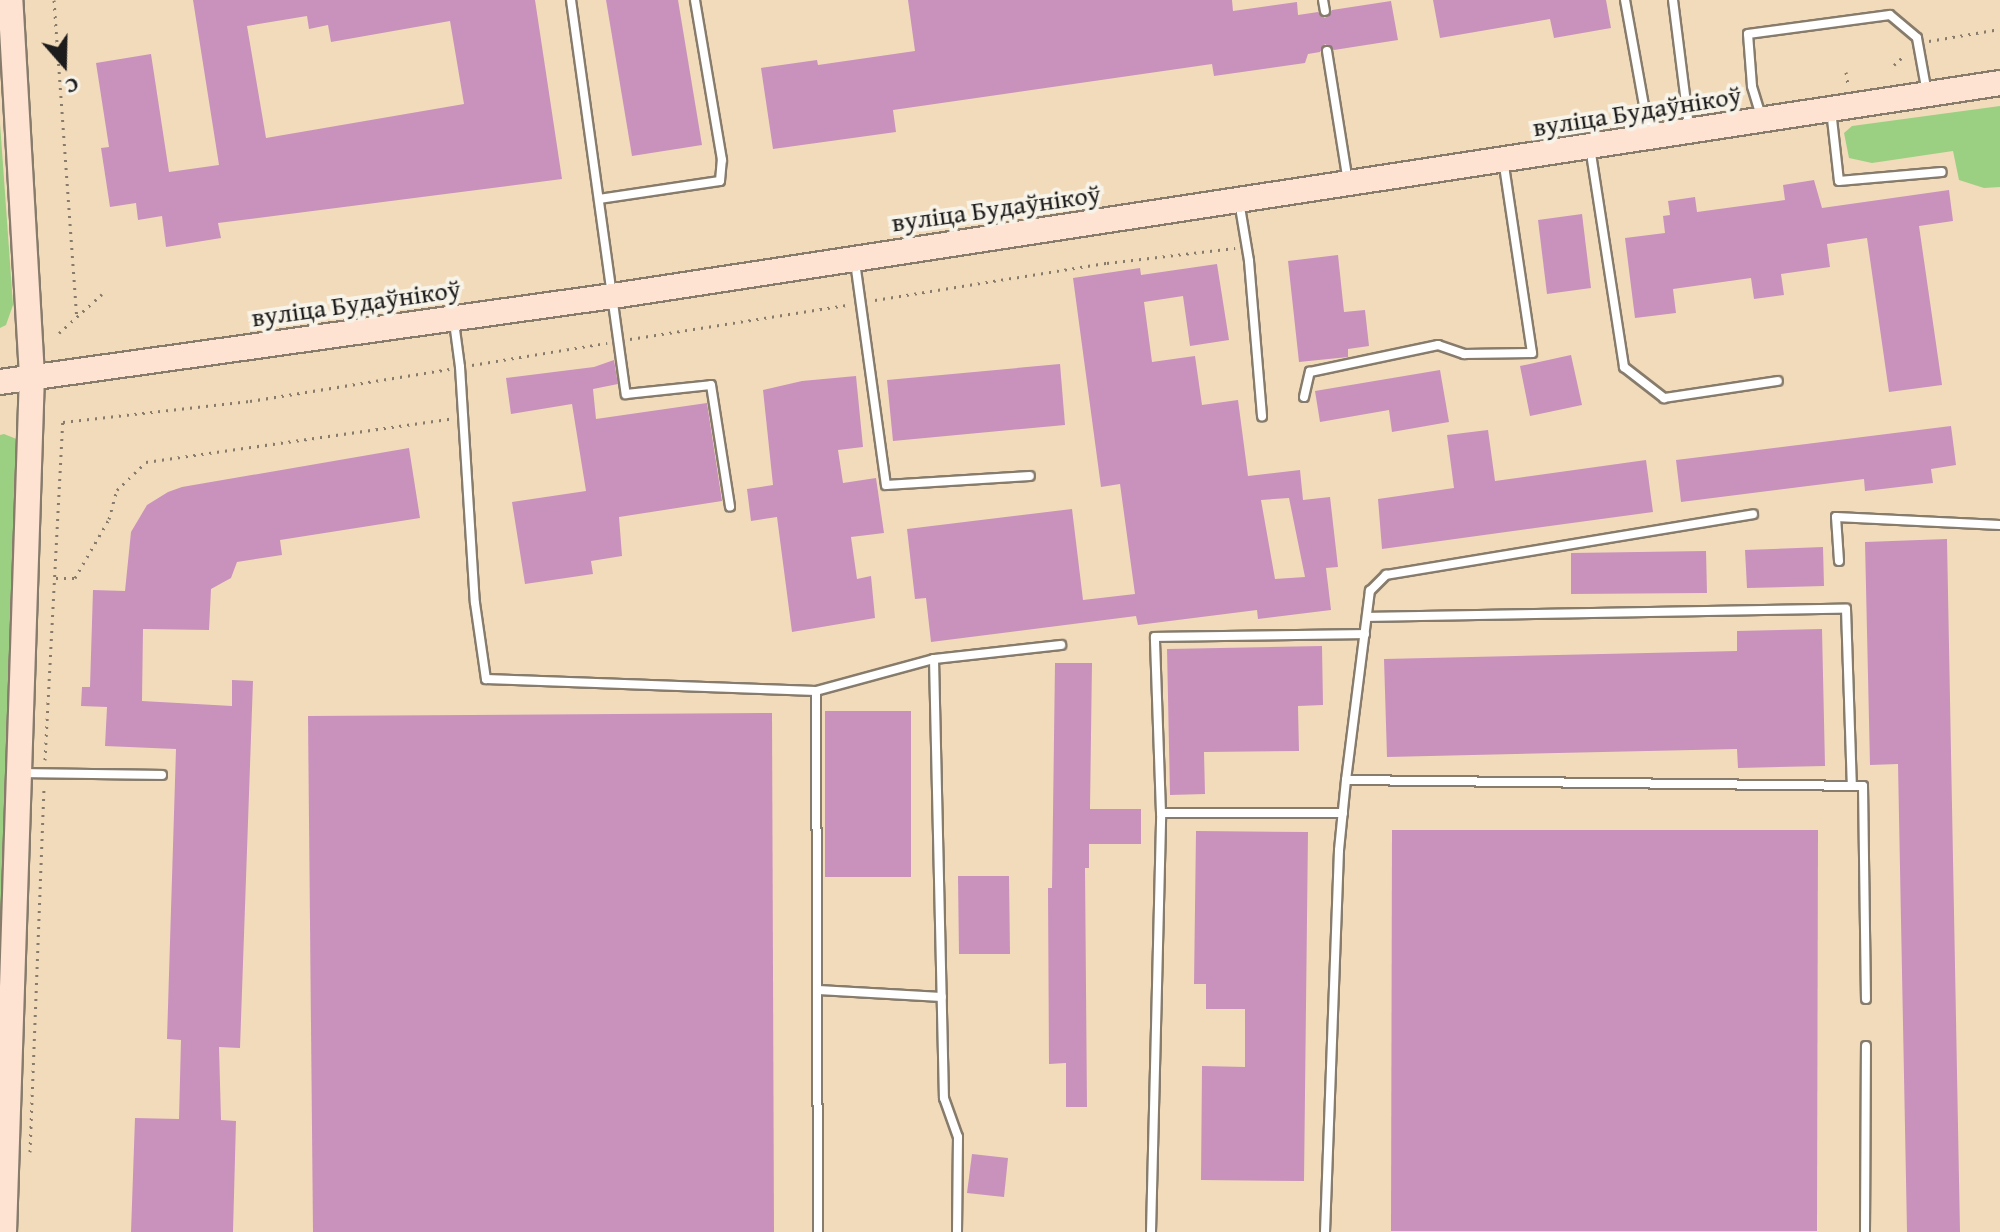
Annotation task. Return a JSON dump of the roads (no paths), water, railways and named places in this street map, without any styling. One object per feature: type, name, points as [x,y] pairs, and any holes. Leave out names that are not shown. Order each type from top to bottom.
[{"type":"main road","points":[[4,1232],[5,988],[19,772],[32,376],[10,0]]},
{"type":"main road","name":"вуліца Будаўнікоў","points":[[0,382],[613,296],[2000,83]]},
{"type":"lane","points":[[571,0],[626,394],[711,385],[730,507]]},
{"type":"lane","points":[[599,199],[720,181],[722,160],[695,0]]},
{"type":"lane","points":[[1323,0],[1325,11]]},
{"type":"lane","points":[[1625,0],[1650,138]]},
{"type":"lane","points":[[1673,0],[1689,132]]},
{"type":"lane","points":[[1762,120],[1752,86],[1748,34],[1890,15],[1919,42],[1927,94]]},
{"type":"lane","points":[[1327,51],[1348,183]]},
{"type":"lane","points":[[1831,110],[1839,181],[1942,172]]},
{"type":"lane","points":[[1590,147],[1624,367],[1664,398],[1778,381]]},
{"type":"lane","points":[[1304,397],[1310,372],[1438,345],[1464,354],[1532,353],[1503,159]]},
{"type":"lane","points":[[1239,200],[1247,246],[1262,416]]},
{"type":"lane","points":[[854,257],[886,485],[1030,476]]},
{"type":"lane","points":[[453,318],[460,367],[475,603],[486,679],[816,691],[934,659],[1061,645]]},
{"type":"lane","points":[[1325,1232],[1343,813],[1370,591],[1386,575],[1753,514]]},
{"type":"lane","points":[[1839,561],[1836,517],[2000,525]]},
{"type":"lane","points":[[1367,617],[1846,609],[1852,786]]},
{"type":"lane","points":[[1151,1232],[1161,813],[1155,637],[1365,634]]},
{"type":"lane","points":[[934,659],[944,1098],[958,1137],[957,1232]]},
{"type":"lane","points":[[816,691],[818,1232]]},
{"type":"lane","points":[[19,772],[162,775]]},
{"type":"lane","points":[[1346,780],[1863,786],[1866,999]]},
{"type":"lane","points":[[1161,813],[1343,813]]},
{"type":"lane","points":[[818,990],[942,997]]},
{"type":"lane","points":[[1865,1232],[1866,1046]]}]
